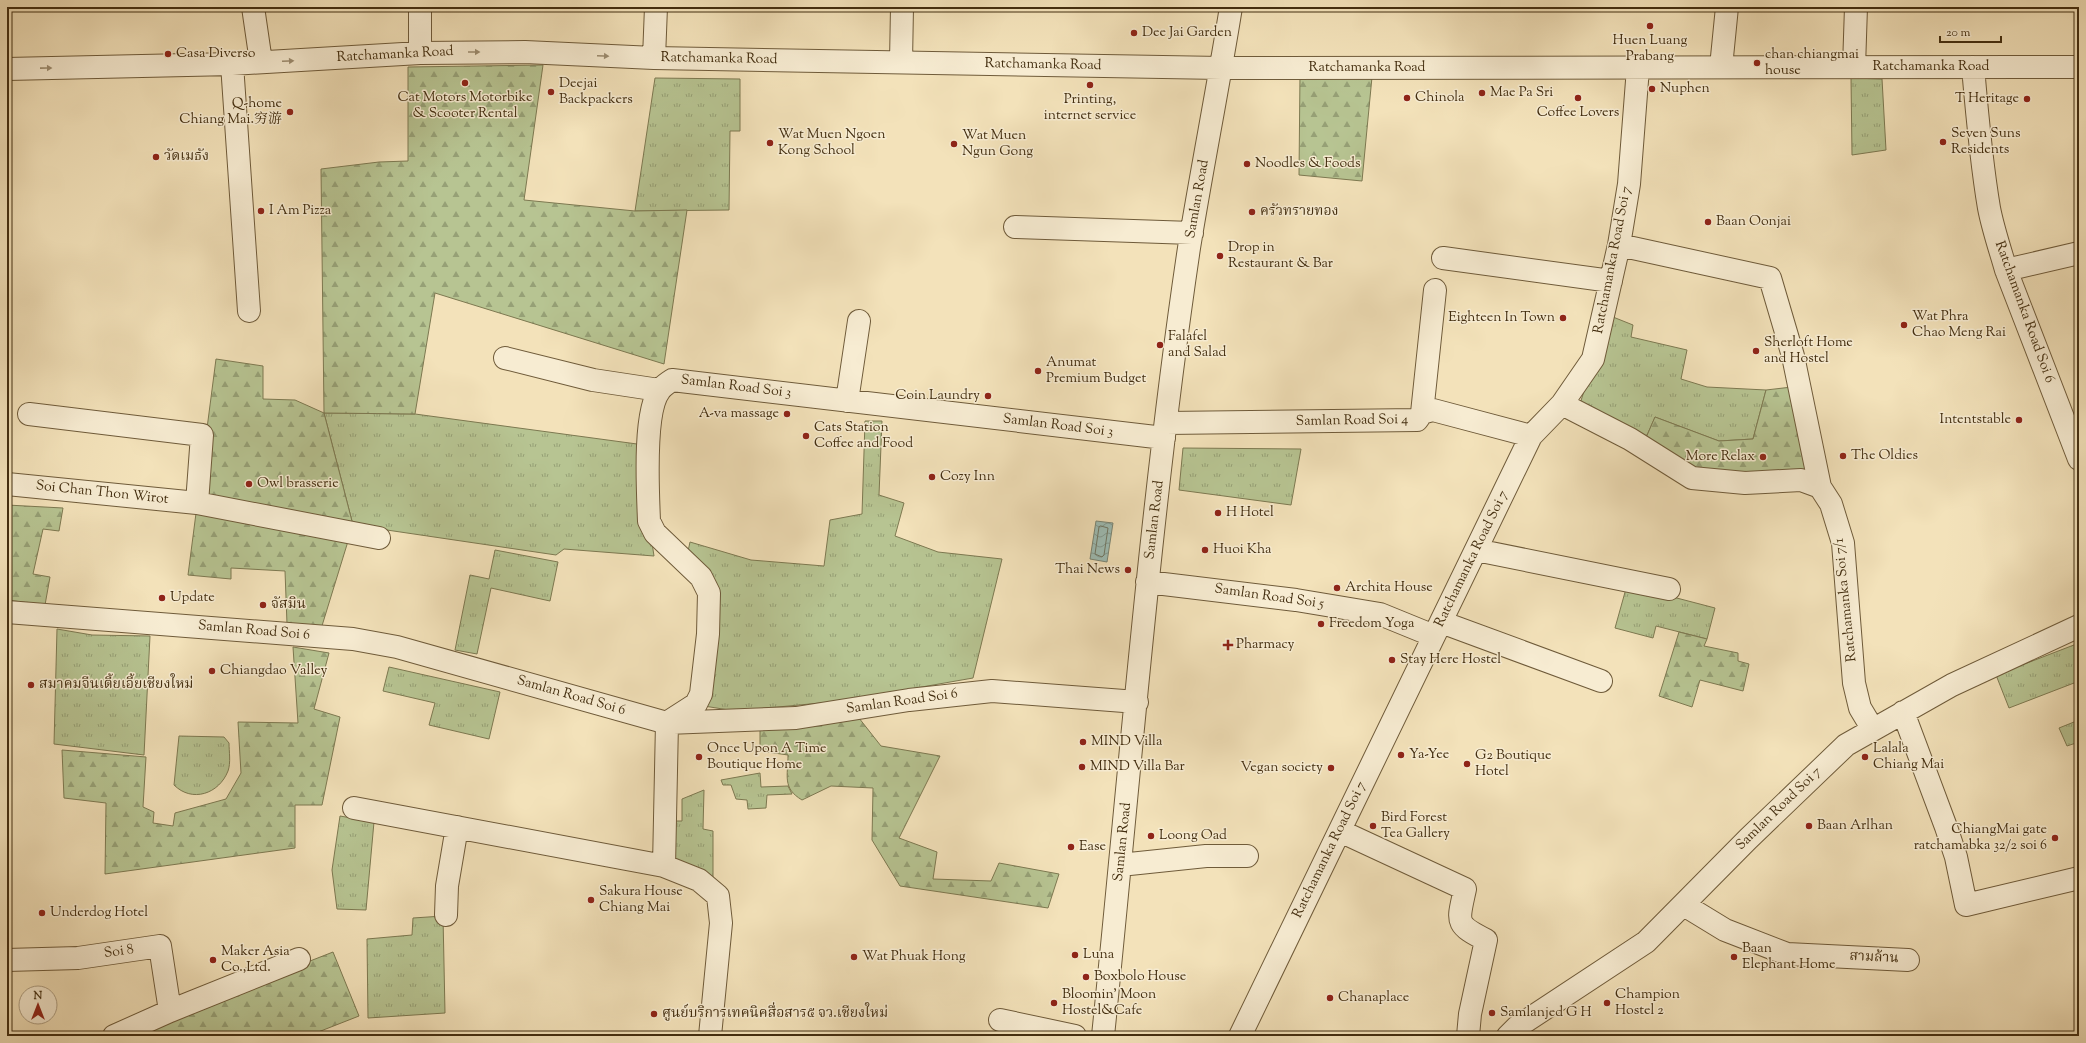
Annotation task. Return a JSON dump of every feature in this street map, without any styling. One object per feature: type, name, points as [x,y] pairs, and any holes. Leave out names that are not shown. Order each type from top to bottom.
[{"type":"street","points":[[253,7],[261,62]]},
{"type":"street","points":[[420,7],[420,53]]},
{"type":"street","points":[[654,58],[656,7]]},
{"type":"street","points":[[901,62],[902,7]]},
{"type":"street","name":"Samlan Road","points":[[1104,1036],[1137,702],[1147,582],[1165,431],[1192,233],[1231,7]]},
{"type":"street","points":[[1721,67],[1727,7]]},
{"type":"street","points":[[1854,67],[1856,7]]},
{"type":"street","name":"Ratchamanka Road","points":[[7,69],[232,64],[420,53],[525,52],[654,58],[1221,68],[2079,67]]},
{"type":"street","points":[[232,64],[250,310]]},
{"type":"street","name":"Ratchamanka Road Soi 6","points":[[1973,67],[1982,168],[1990,210],[2006,270],[2079,459]]},
{"type":"street","name":"Ratchamanka Road Soi 7","points":[[1240,1036],[1531,436],[1562,404],[1593,359],[1620,245],[1629,184],[1638,68]]},
{"type":"street","points":[[1015,226],[1192,233]]},
{"type":"street","points":[[1620,245],[1770,278],[1793,356],[1820,487]]},
{"type":"street","points":[[2006,270],[2079,253]]},
{"type":"street","points":[[1443,258],[1611,281]]},
{"type":"street","points":[[1422,412],[1435,290]]},
{"type":"street","points":[[847,401],[859,321]]},
{"type":"street","points":[[505,358],[593,380],[660,390]]},
{"type":"street","name":"Samlan Road Soi 3","points":[[667,723],[696,704],[701,694],[708,634],[709,593],[701,577],[655,533],[649,521],[648,444],[651,416],[660,390],[672,380],[847,401],[1165,431]]},
{"type":"street","points":[[1562,404],[1630,439],[1692,478],[1745,483],[1802,480],[1820,487]]},
{"type":"street","name":"Samlan Road Soi 4","points":[[1165,431],[1417,420],[1422,412],[1436,411],[1531,436]]},
{"type":"street","points":[[29,414],[202,435],[197,503]]},
{"type":"street","name":"Soi Chan Thon Wirot","points":[[7,484],[197,503],[379,538]]},
{"type":"street","name":"Ratchamanka Soi 7/1","points":[[1820,487],[1831,504],[1843,543],[1854,682],[1860,708],[1872,728]]},
{"type":"street","points":[[1476,550],[1669,589]]},
{"type":"street","name":"Samlan Road Soi 5","points":[[1147,582],[1296,600],[1380,614],[1438,629],[1601,681]]},
{"type":"street","name":"Samlan Road Soi 6","points":[[7,612],[353,639],[396,647],[667,723],[796,718],[909,700],[992,691],[1137,702]]},
{"type":"street","name":"Samlan Road Soi 7","points":[[1508,1036],[1518,1027],[1646,942],[1748,839],[1846,745],[1872,728],[1952,685],[2079,626]]},
{"type":"street","points":[[1903,712],[1956,857],[1966,905],[2079,878]]},
{"type":"street","points":[[664,866],[667,723]]},
{"type":"street","points":[[354,808],[664,866],[699,880],[718,896],[721,923],[710,1036]]},
{"type":"street","points":[[446,915],[447,886],[457,827]]},
{"type":"street","points":[[1340,831],[1465,889],[1459,918],[1466,930],[1486,940],[1470,1014],[1468,1036]]},
{"type":"street","points":[[1120,866],[1206,856],[1247,856]]},
{"type":"street","name":"สามล้าน","points":[[1684,905],[1725,930],[1787,954],[1908,960]]},
{"type":"street","name":"Soi 8","points":[[7,960],[78,958],[160,946],[170,1011]]},
{"type":"street","points":[[114,1036],[170,1011],[299,959]]},
{"type":"street","points":[[1000,1020],[1075,1036]]},
{"type":"green space","points":[[543,65],[524,200],[635,211],[687,210],[664,364],[435,293],[415,414],[324,413],[321,169],[379,162],[408,161],[408,67]]},
{"type":"green space","points":[[1300,73],[1372,77],[1362,181],[1299,175]]},
{"type":"green space","points":[[655,78],[740,79],[740,131],[730,131],[729,210],[635,211]]},
{"type":"green space","points":[[1851,78],[1882,79],[1886,150],[1852,155]]},
{"type":"green space","points":[[1608,315],[1633,325],[1631,337],[1687,350],[1681,379],[1707,387],[1766,390],[1753,439],[1719,441],[1655,417],[1645,440],[1579,407]]},
{"type":"green space","points":[[216,359],[263,366],[263,399],[295,400],[324,413],[353,525],[321,629],[287,624],[285,571],[231,568],[231,579],[188,575]]},
{"type":"green space","points":[[1792,387],[1807,469],[1804,474],[1696,470],[1645,440],[1655,417],[1719,441],[1753,439],[1766,390]]},
{"type":"green space","points":[[324,413],[415,414],[637,444],[654,556],[564,549],[556,555],[353,525]]},
{"type":"green space","points":[[865,421],[882,421],[879,495],[904,503],[895,536],[938,552],[1002,559],[973,678],[842,701],[735,711],[704,706],[714,615],[687,556],[690,542],[751,560],[824,566],[830,520],[862,514]]},
{"type":"green space","points":[[1183,448],[1301,449],[1291,505],[1179,490]]},
{"type":"green space","points":[[7,505],[63,508],[59,531],[43,529],[33,574],[50,577],[45,605],[7,600]]},
{"type":"green space","points":[[495,550],[558,562],[550,601],[491,588],[477,654],[455,650],[470,575],[489,579]]},
{"type":"green space","points":[[1627,585],[1715,608],[1707,639],[1656,626],[1653,638],[1615,628]]},
{"type":"green space","points":[[57,629],[92,635],[150,636],[144,755],[54,744]]},
{"type":"green space","points":[[1679,632],[1707,639],[1704,646],[1738,653],[1738,661],[1749,664],[1743,691],[1700,680],[1692,707],[1659,696]]},
{"type":"green space","points":[[2079,643],[2079,695],[2074,683],[2009,708],[1996,675]]},
{"type":"green space","points":[[293,647],[329,653],[314,709],[340,717],[322,805],[295,805],[295,848],[105,874],[106,803],[64,798],[62,750],[146,757],[143,807],[154,812],[153,823],[173,826],[175,813],[226,799],[241,773],[238,722],[298,723]]},
{"type":"green space","points":[[389,667],[500,692],[489,739],[429,725],[435,703],[383,691]]},
{"type":"green space","points":[[855,713],[881,746],[940,756],[899,838],[937,852],[933,879],[991,881],[999,863],[1059,874],[1048,908],[900,886],[872,840],[873,788],[831,786],[802,800],[791,791],[789,786],[787,775],[788,755],[760,751],[760,723]]},
{"type":"green space","points":[[2079,720],[2079,742],[2067,746],[2059,728]]},
{"type":"green space","points":[[179,736],[224,737],[229,743],[230,761],[228,771],[224,779],[212,790],[197,795],[189,794],[181,791],[174,785]]},
{"type":"green space","points":[[760,773],[761,787],[788,786],[792,794],[767,795],[766,808],[748,809],[747,800],[736,799],[731,785],[723,785],[721,780]]},
{"type":"green space","points":[[704,790],[703,829],[713,831],[713,879],[671,862],[670,821],[682,821],[682,799]]},
{"type":"green space","points":[[340,816],[374,822],[366,910],[337,909],[332,870]]},
{"type":"green space","points":[[443,916],[445,1013],[368,1018],[367,939],[412,935],[413,918]]},
{"type":"green space","points":[[333,952],[359,1016],[308,1036],[130,1036],[129,1032]]},
{"type":"water","points":[[1096,521],[1113,523],[1107,562],[1090,559]]},
{"type":"place","name":"Huen Luang Prabang","points":[[1650,26]]},
{"type":"place","name":"Dee Jai Garden","points":[[1134,33]]},
{"type":"place","name":"Casa Diverso","points":[[168,54]]},
{"type":"place","name":"chan chiangmai house","points":[[1757,63]]},
{"type":"place","name":"Cat Motors Motorbike & Scooter Rental","points":[[465,83]]},
{"type":"place","name":"Printing, internet service","points":[[1090,85]]},
{"type":"place","name":"Nuphen","points":[[1652,89]]},
{"type":"place","name":"Deejai Backpackers","points":[[551,92]]},
{"type":"place","name":"Mae Pa Sri","points":[[1482,93]]},
{"type":"place","name":"Chinola","points":[[1407,98]]},
{"type":"place","name":"Coffee Lovers","points":[[1578,98]]},
{"type":"place","name":"T Heritage","points":[[2027,99]]},
{"type":"place","name":"Q-home Chiang Mai.穷游","points":[[290,112]]},
{"type":"place","name":"Seven Suns Residents","points":[[1943,142]]},
{"type":"place","name":"Wat Muen Ngoen Kong School","points":[[770,143]]},
{"type":"place","name":"Wat Muen Ngun Gong","points":[[954,144]]},
{"type":"place","name":"วัดเมธัง","points":[[156,157]]},
{"type":"place","name":"Noodles & Foods","points":[[1247,164]]},
{"type":"place","name":"I Am Pizza","points":[[261,211]]},
{"type":"place","name":"ครัวทรายทอง","points":[[1252,212]]},
{"type":"place","name":"Baan Oonjai","points":[[1708,222]]},
{"type":"place","name":"Drop in Restaurant & Bar","points":[[1220,256]]},
{"type":"place","name":"Eighteen In Town","points":[[1563,318]]},
{"type":"place","name":"Wat Phra Chao Meng Rai","points":[[1904,325]]},
{"type":"place","name":"Falafel and Salad","points":[[1160,345]]},
{"type":"place","name":"Sherloft Home and Hostel","points":[[1756,351]]},
{"type":"place","name":"Anumat Premium Budget","points":[[1038,371]]},
{"type":"place","name":"Coin Laundry","points":[[988,396]]},
{"type":"place","name":"A-va massage","points":[[787,414]]},
{"type":"place","name":"Intentstable","points":[[2019,420]]},
{"type":"place","name":"Cats Station Coffee and Food","points":[[806,436]]},
{"type":"place","name":"The Oldies","points":[[1843,456]]},
{"type":"place","name":"More Relax","points":[[1763,457]]},
{"type":"place","name":"Cozy Inn","points":[[932,477]]},
{"type":"place","name":"Owl brasserie","points":[[249,484]]},
{"type":"place","name":"H Hotel","points":[[1218,513]]},
{"type":"place","name":"Huoi Kha","points":[[1205,550]]},
{"type":"place","name":"Thai News","points":[[1128,570]]},
{"type":"place","name":"Archita House","points":[[1337,588]]},
{"type":"place","name":"Update","points":[[162,598]]},
{"type":"place","name":"จัสมิน","points":[[263,605]]},
{"type":"place","name":"Freedom Yoga","points":[[1321,624]]},
{"type":"place","name":"Pharmacy","points":[[1228,645]]},
{"type":"place","name":"Stay Here Hostel","points":[[1392,660]]},
{"type":"place","name":"Chiangdao Valley","points":[[212,671]]},
{"type":"place","name":"สมาคมจีนเตี้ยเอี้ยเชียงใหม่","points":[[31,685]]},
{"type":"place","name":"MIND Villa","points":[[1083,742]]},
{"type":"place","name":"Ya-Yee","points":[[1401,755]]},
{"type":"place","name":"Once Upon A Time Boutique Home","points":[[699,757]]},
{"type":"place","name":"Lalala Chiang Mai","points":[[1865,757]]},
{"type":"place","name":"G2 Boutique Hotel","points":[[1467,764]]},
{"type":"place","name":"MIND Villa Bar","points":[[1082,767]]},
{"type":"place","name":"Vegan society","points":[[1331,768]]},
{"type":"place","name":"Bird Forest Tea Gallery","points":[[1373,826]]},
{"type":"place","name":"Baan Arlhan","points":[[1809,826]]},
{"type":"place","name":"Loong Oad","points":[[1151,836]]},
{"type":"place","name":"ChiangMai gate ratchamabka 32/2 soi 6","points":[[2055,838]]},
{"type":"place","name":"Ease","points":[[1071,847]]},
{"type":"place","name":"Sakura House Chiang Mai","points":[[591,900]]},
{"type":"place","name":"Underdog Hotel","points":[[42,913]]},
{"type":"place","name":"Luna","points":[[1075,955]]},
{"type":"place","name":"Wat Phuak Hong","points":[[854,957]]},
{"type":"place","name":"Baan Elephant Home","points":[[1734,957]]},
{"type":"place","name":"Maker Asia Co.,Ltd.","points":[[213,960]]},
{"type":"place","name":"Boxbolo House","points":[[1086,977]]},
{"type":"place","name":"Chanaplace","points":[[1330,998]]},
{"type":"place","name":"Bloomin' Moon Hostel&Cafe","points":[[1054,1003]]},
{"type":"place","name":"Champion Hostel 2","points":[[1607,1003]]},
{"type":"place","name":"Samlanjed G H","points":[[1492,1013]]},
{"type":"place","name":"ศูนย์บริการเทคนิคสื่อสาร๕ จว.เชียงใหม่","points":[[654,1014]]}]
